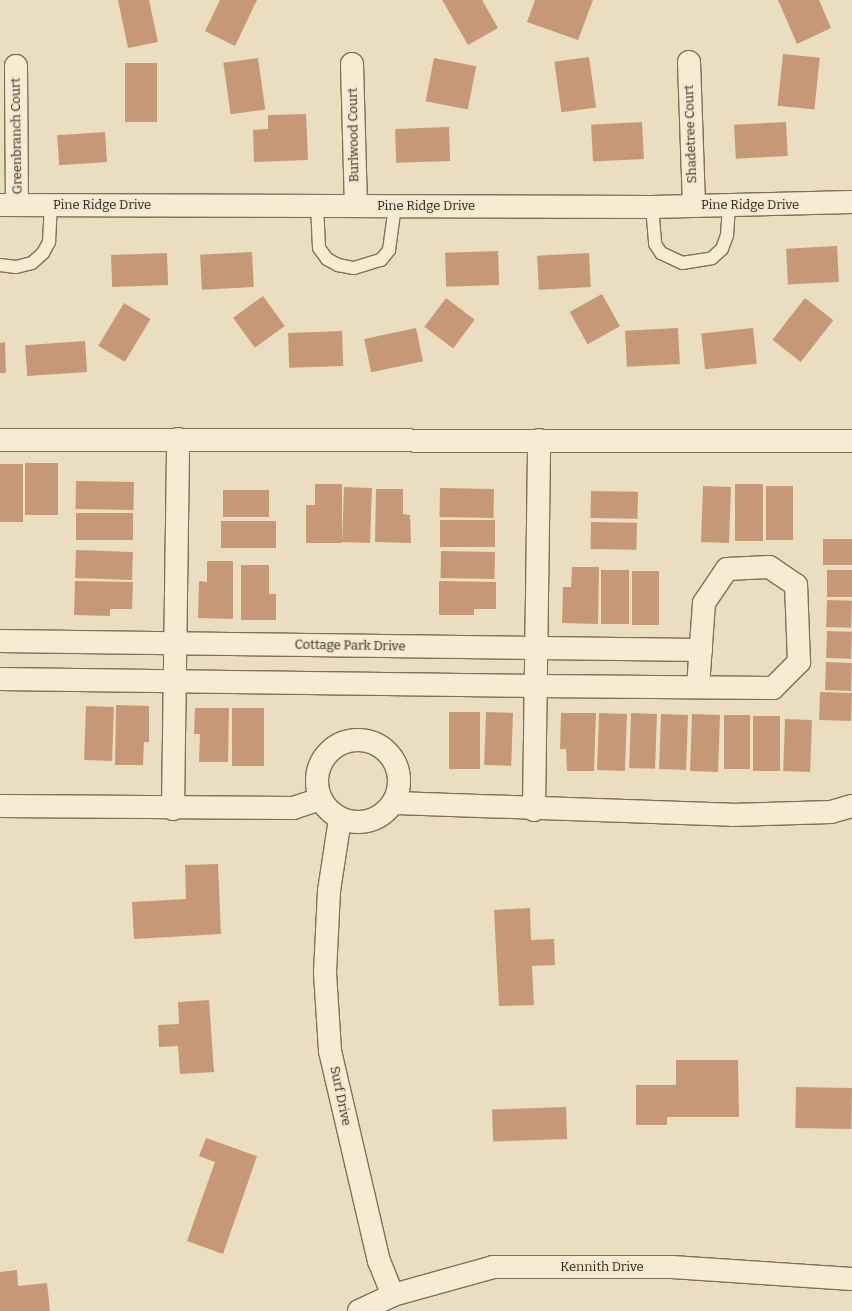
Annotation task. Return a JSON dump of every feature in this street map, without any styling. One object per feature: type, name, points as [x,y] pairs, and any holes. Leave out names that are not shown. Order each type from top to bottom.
[{"type":"street","name":"Shadetree Court","points":[[689,62],[694,206]]},
{"type":"street","name":"Burlwood Court","points":[[352,64],[356,205]]},
{"type":"street","name":"Greenbranch Court","points":[[9,205],[16,66]]},
{"type":"street","name":"Pine Ridge Drive","points":[[9,205],[652,207],[852,202]]},
{"type":"street","points":[[0,440],[178,439],[852,441]]},
{"type":"street","points":[[173,809],[174,644],[178,439]]},
{"type":"street","points":[[534,810],[538,647],[539,440]]},
{"type":"street","points":[[0,679],[773,688],[799,662],[796,585],[769,567],[727,569],[704,603],[698,687]]},
{"type":"street","name":"Cottage Park Drive","points":[[0,641],[701,650]]},
{"type":"street","points":[[396,803],[399,784],[393,759],[372,742],[358,739],[332,748],[322,759],[317,772],[320,799],[340,818],[366,821],[396,803],[534,810],[732,815],[831,812],[852,806]]},
{"type":"street","points":[[0,806],[173,809],[293,808],[320,799]]},
{"type":"street","name":"Surf Drive","points":[[340,818],[329,891],[325,973],[330,1051],[379,1261],[393,1295]]},
{"type":"street","name":"Kennith Drive","points":[[359,1311],[393,1295],[493,1267],[672,1267],[852,1279]]},
{"type":"lane","points":[[0,264],[24,265],[43,254],[49,242],[51,205]]},
{"type":"lane","points":[[317,205],[319,248],[327,259],[338,265],[354,268],[381,260],[389,250],[395,206]]},
{"type":"lane","points":[[652,207],[655,244],[661,253],[682,264],[712,258],[722,249],[727,235],[729,206]]},
{"type":"building","points":[[118,0],[149,0],[158,42],[128,48]]},
{"type":"building","points":[[220,0],[257,0],[235,46],[205,31]]},
{"type":"building","points":[[442,0],[482,0],[498,28],[468,45]]},
{"type":"building","points":[[535,0],[593,0],[578,40],[527,22]]},
{"type":"building","points":[[778,0],[819,0],[831,28],[797,44]]},
{"type":"building","points":[[783,54],[820,58],[814,110],[778,106]]},
{"type":"building","points":[[589,57],[596,108],[561,112],[554,62]]},
{"type":"building","points":[[258,58],[265,109],[231,114],[223,63]]},
{"type":"building","points":[[434,58],[476,66],[468,109],[426,101]]},
{"type":"building","points":[[125,63],[157,63],[157,122],[125,122]]},
{"type":"building","points":[[306,114],[308,160],[254,162],[253,130],[268,129],[268,115]]},
{"type":"building","points":[[642,122],[644,159],[593,162],[591,125]]},
{"type":"building","points":[[786,122],[788,156],[736,159],[734,125]]},
{"type":"building","points":[[449,127],[450,161],[396,163],[395,129]]},
{"type":"building","points":[[105,132],[107,162],[59,165],[57,135]]},
{"type":"building","points":[[837,246],[839,282],[788,285],[786,249]]},
{"type":"building","points":[[498,251],[499,285],[446,287],[445,253]]},
{"type":"building","points":[[252,252],[254,287],[202,290],[200,255]]},
{"type":"building","points":[[167,253],[168,285],[112,287],[111,255]]},
{"type":"building","points":[[589,253],[591,287],[539,290],[537,256]]},
{"type":"building","points":[[602,294],[620,326],[588,344],[570,312]]},
{"type":"building","points":[[263,296],[285,326],[255,348],[233,318]]},
{"type":"building","points":[[446,298],[475,320],[453,348],[424,327]]},
{"type":"building","points":[[805,298],[833,320],[801,362],[772,340]]},
{"type":"building","points":[[124,303],[151,319],[125,362],[98,346]]},
{"type":"building","points":[[416,328],[423,361],[371,372],[364,339]]},
{"type":"building","points":[[678,328],[680,364],[627,367],[625,331]]},
{"type":"building","points":[[753,328],[757,364],[705,369],[701,333]]},
{"type":"building","points":[[342,331],[343,366],[289,368],[288,333]]},
{"type":"building","points":[[85,341],[87,372],[27,376],[25,345]]},
{"type":"building","points":[[5,342],[6,373],[0,373],[0,343]]},
{"type":"building","points":[[25,463],[58,463],[58,515],[25,515]]},
{"type":"building","points":[[0,464],[23,464],[23,522],[0,522]]},
{"type":"building","points":[[76,481],[134,482],[134,510],[76,509]]},
{"type":"building","points":[[315,484],[342,484],[342,543],[306,543],[306,505],[315,505]]},
{"type":"building","points":[[735,484],[763,484],[763,541],[735,541]]},
{"type":"building","points":[[703,486],[731,487],[729,543],[701,542]]},
{"type":"building","points":[[766,486],[793,486],[793,540],[766,540]]},
{"type":"building","points":[[344,487],[372,488],[370,543],[342,542]]},
{"type":"building","points":[[440,488],[494,489],[493,518],[439,517]]},
{"type":"building","points":[[376,489],[403,489],[403,514],[410,515],[411,543],[375,542]]},
{"type":"building","points":[[223,490],[269,490],[269,517],[223,517]]},
{"type":"building","points":[[591,491],[638,492],[638,519],[591,518]]},
{"type":"building","points":[[76,513],[133,513],[133,540],[76,540]]},
{"type":"building","points":[[440,520],[495,520],[495,547],[440,547]]},
{"type":"building","points":[[221,521],[276,521],[276,548],[221,548]]},
{"type":"building","points":[[591,522],[637,523],[637,550],[591,549]]},
{"type":"building","points":[[823,539],[852,539],[852,565],[823,565]]},
{"type":"building","points":[[76,550],[133,552],[132,580],[75,578]]},
{"type":"building","points":[[441,551],[495,552],[495,579],[441,578]]},
{"type":"building","points":[[207,561],[233,561],[233,619],[198,618],[199,581],[207,582]]},
{"type":"building","points":[[241,565],[269,565],[269,594],[276,594],[276,620],[241,620]]},
{"type":"building","points":[[572,567],[599,567],[598,624],[562,623],[563,587],[571,587]]},
{"type":"building","points":[[601,570],[629,570],[629,624],[601,624]]},
{"type":"building","points":[[827,570],[852,570],[852,597],[827,597]]},
{"type":"building","points":[[632,571],[659,571],[659,625],[632,625]]},
{"type":"building","points":[[75,581],[133,582],[132,609],[110,609],[110,616],[74,615]]},
{"type":"building","points":[[439,581],[496,582],[496,609],[474,609],[474,615],[439,615]]},
{"type":"building","points":[[827,600],[852,601],[851,628],[826,627]]},
{"type":"building","points":[[827,631],[852,632],[851,659],[826,658]]},
{"type":"building","points":[[826,662],[852,663],[851,691],[825,690]]},
{"type":"building","points":[[820,692],[852,693],[851,721],[819,720]]},
{"type":"building","points":[[116,705],[149,706],[149,742],[144,742],[143,765],[115,765]]},
{"type":"building","points":[[86,706],[114,707],[112,761],[84,760]]},
{"type":"building","points":[[195,708],[229,708],[228,762],[199,762],[200,734],[194,734]]},
{"type":"building","points":[[232,708],[264,708],[264,766],[232,766]]},
{"type":"building","points":[[449,712],[480,712],[480,769],[449,769]]},
{"type":"building","points":[[486,712],[513,713],[511,766],[484,765]]},
{"type":"building","points":[[561,713],[596,713],[594,771],[567,771],[566,749],[560,749]]},
{"type":"building","points":[[599,713],[627,714],[625,771],[597,770]]},
{"type":"building","points":[[631,713],[657,714],[655,769],[629,768]]},
{"type":"building","points":[[661,714],[688,715],[686,770],[659,769]]},
{"type":"building","points":[[692,714],[720,715],[718,772],[690,771]]},
{"type":"building","points":[[724,715],[750,715],[750,769],[724,769]]},
{"type":"building","points":[[753,716],[780,716],[780,771],[753,771]]},
{"type":"building","points":[[785,719],[812,720],[810,772],[783,771]]},
{"type":"building","points":[[218,864],[221,934],[134,939],[132,902],[186,899],[185,865]]},
{"type":"building","points":[[530,908],[531,940],[554,939],[555,965],[532,966],[534,1005],[499,1006],[494,910]]},
{"type":"building","points":[[209,1000],[214,1072],[180,1074],[178,1046],[159,1047],[158,1025],[179,1024],[178,1002]]},
{"type":"building","points":[[676,1060],[738,1060],[739,1117],[667,1117],[667,1125],[636,1125],[636,1085],[676,1085]]},
{"type":"building","points":[[796,1087],[852,1088],[851,1129],[795,1128]]},
{"type":"building","points":[[566,1107],[567,1139],[493,1142],[492,1110]]},
{"type":"building","points":[[206,1138],[257,1156],[223,1254],[187,1241],[215,1162],[199,1156]]},
{"type":"building","points":[[17,1270],[18,1286],[47,1283],[50,1311],[0,1311],[0,1272]]}]
